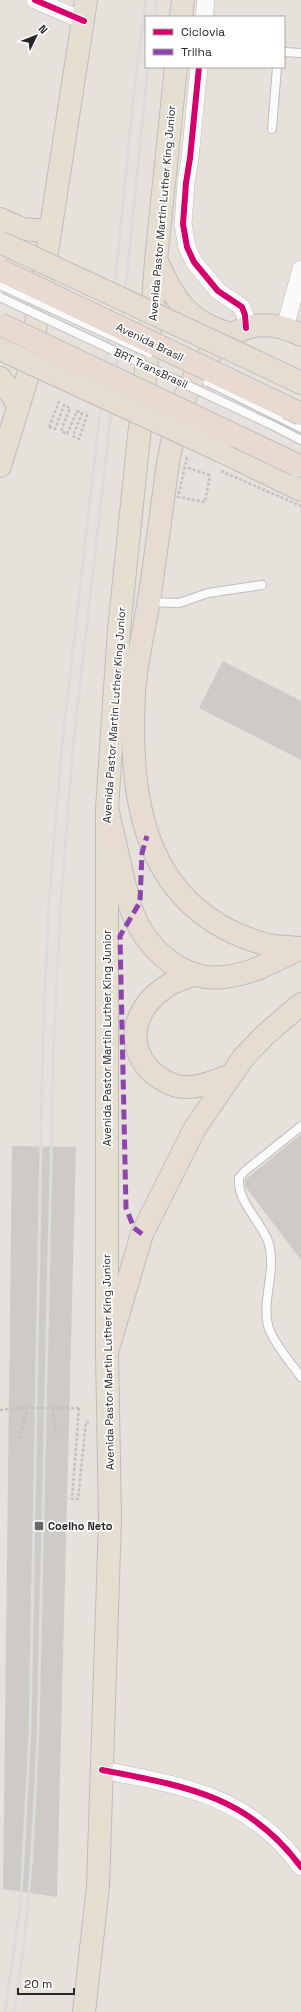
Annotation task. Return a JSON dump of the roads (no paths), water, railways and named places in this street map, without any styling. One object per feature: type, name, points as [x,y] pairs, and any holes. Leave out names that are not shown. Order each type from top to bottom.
[{"type":"highway","points":[[0,242],[301,383]]},
{"type":"highway","points":[[156,260],[174,296],[186,311],[211,329],[239,331],[264,325],[293,331]]},
{"type":"highway","name":"Avenida Brasil","points":[[0,270],[301,414]]},
{"type":"highway","points":[[0,324],[296,465]]},
{"type":"highway","points":[[239,331],[213,349],[192,380],[176,426],[168,462],[149,602],[134,692],[135,756],[139,803],[147,836],[154,854],[163,870],[177,889],[199,912],[213,922],[239,935],[269,945],[301,948]]},
{"type":"highway","points":[[0,349],[221,451],[301,490]]},
{"type":"highway","points":[[107,808],[129,902],[142,932],[153,948],[165,959],[195,974],[214,977],[253,970],[301,948]]},
{"type":"highway","points":[[195,974],[167,986],[144,1009],[135,1037],[136,1048],[141,1059],[152,1073],[167,1082],[183,1088],[204,1086],[231,1075]]},
{"type":"highway","points":[[107,1352],[142,1234],[196,1128],[243,1058],[265,1035],[301,1004]]},
{"type":"main road","points":[[0,466],[9,441],[28,375],[84,21],[86,0]]},
{"type":"main road","points":[[181,16],[183,0]]},
{"type":"main road","name":"Avenida Pastor Martin Luther King Junior","points":[[84,2012],[98,1886],[110,1519],[107,1352],[107,808],[119,629],[176,68]]},
{"type":"main road","points":[[0,219],[22,228],[50,231]]},
{"type":"main road","points":[[0,378],[18,406]]},
{"type":"street","points":[[35,0],[84,21]]},
{"type":"street","points":[[204,16],[206,0]]},
{"type":"street","points":[[199,68],[183,224],[187,247],[194,262],[218,291],[242,308],[245,315],[239,331]]},
{"type":"street","points":[[293,331],[301,269]]},
{"type":"street","points":[[102,1770],[175,1784],[221,1800],[258,1823],[289,1851],[301,1867]]},
{"type":"lane","points":[[285,52],[301,53]]},
{"type":"lane","points":[[272,129],[277,68]]},
{"type":"lane","name":"BRT TransBrasil","points":[[0,285],[155,356]]},
{"type":"lane","name":"BRT TransBrasil","points":[[0,297],[301,440]]},
{"type":"lane","name":"BRT TransBrasil","points":[[190,372],[301,428]]},
{"type":"lane","points":[[149,602],[180,602],[208,593],[262,585]]},
{"type":"lane","points":[[301,1126],[245,1172],[239,1178],[238,1188],[265,1234],[272,1259],[267,1313],[269,1328],[275,1340],[301,1377]]},
{"type":"railway","points":[[5,2012],[21,1899],[30,1731],[43,1033],[49,901],[62,745],[118,255],[134,91],[146,0]]},
{"type":"railway","points":[[155,16],[157,0]]},
{"type":"railway","points":[[14,2012],[28,1907],[38,1731],[54,1034],[61,902],[73,747],[129,256],[148,68]]},
{"type":"place","name":"Coelho Neto","points":[[39,1526]]}]
